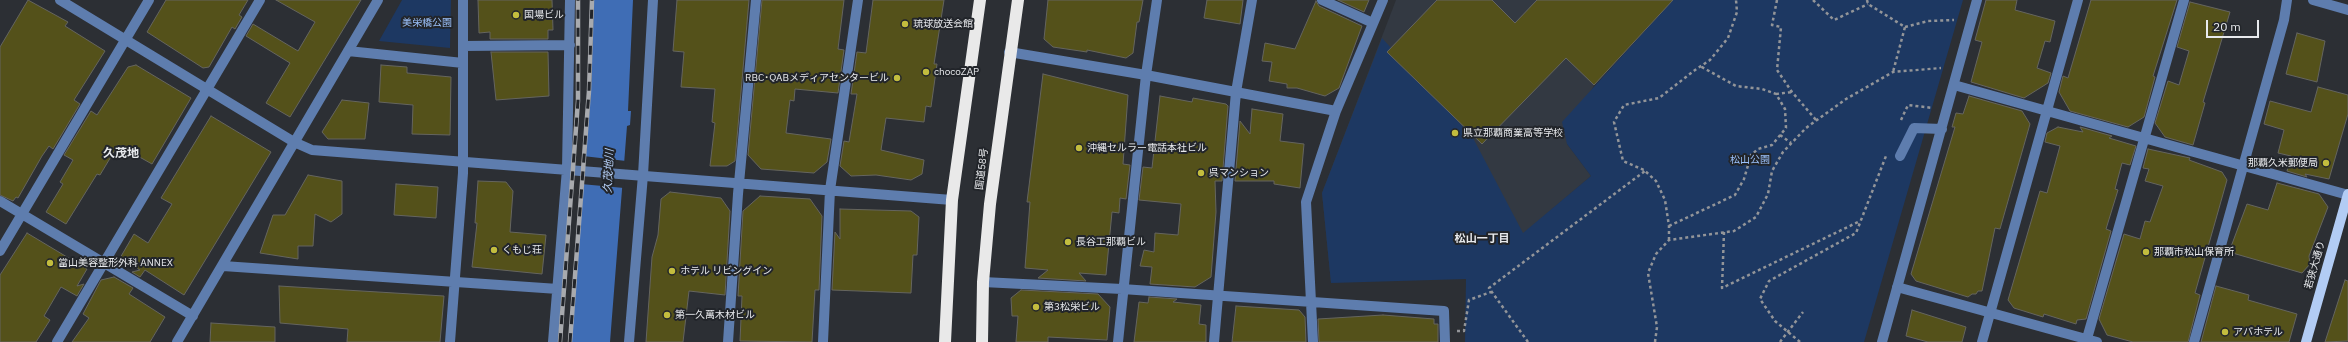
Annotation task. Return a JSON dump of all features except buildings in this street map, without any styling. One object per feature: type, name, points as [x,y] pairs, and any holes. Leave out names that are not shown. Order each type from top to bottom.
[{"type":"highway","points":[[945,342],[952,200],[980,0]]},
{"type":"highway","name":"国道58号","points":[[982,342],[983,282],[990,204],[1009,52],[1018,0]]},
{"type":"main road","name":"若狭大通り","points":[[2306,342],[2348,195]]},
{"type":"street","points":[[60,0],[208,88],[294,142],[312,150],[738,182],[952,200]]},
{"type":"street","points":[[0,251],[149,0]]},
{"type":"street","points":[[57,342],[260,0]]},
{"type":"street","points":[[177,342],[378,0]]},
{"type":"street","points":[[450,342],[463,161],[463,0]]},
{"type":"street","points":[[553,342],[567,169],[570,0]]},
{"type":"street","points":[[630,342],[643,175],[653,0]]},
{"type":"street","points":[[728,342],[738,182],[756,0]]},
{"type":"street","points":[[823,342],[830,190],[858,0]]},
{"type":"street","points":[[1118,342],[1122,289],[1146,75],[1157,0]]},
{"type":"street","points":[[1214,342],[1236,92],[1252,0]]},
{"type":"street","points":[[1322,0],[1373,23]]},
{"type":"street","points":[[1313,342],[1306,202],[1336,111],[1383,0]]},
{"type":"street","points":[[1882,342],[1977,0]]},
{"type":"street","points":[[1982,342],[2078,0]]},
{"type":"street","points":[[1897,287],[2090,341],[2184,0]]},
{"type":"street","points":[[2194,342],[2284,20],[2287,0]]},
{"type":"street","points":[[2313,0],[2348,10]]},
{"type":"street","points":[[463,46],[570,45]]},
{"type":"street","points":[[348,51],[463,63]]},
{"type":"street","points":[[1009,52],[1146,75],[1336,111]]},
{"type":"street","points":[[1954,85],[2243,167],[2348,195]]},
{"type":"street","points":[[1900,156],[1914,128],[1942,129]]},
{"type":"street","points":[[0,200],[193,316]]},
{"type":"street","points":[[222,266],[558,289]]},
{"type":"street","points":[[983,282],[1122,289],[1444,311],[1445,342]]},
{"type":"path","points":[[1669,240],[1669,226],[1665,200],[1656,181],[1645,171],[1623,161],[1614,122],[1624,105],[1660,98],[1700,66],[1710,60],[1728,38],[1737,12],[1736,0]]},
{"type":"path","points":[[1777,0],[1772,25],[1781,27],[1777,70],[1792,92],[1816,120]]},
{"type":"path","points":[[1813,0],[1834,20],[1868,4]]},
{"type":"path","points":[[1867,0],[1868,4],[1905,27],[1928,21],[1954,20]]},
{"type":"path","points":[[1893,72],[1905,27]]},
{"type":"path","points":[[1700,66],[1736,86],[1762,89],[1776,94],[1792,92]]},
{"type":"path","points":[[1655,342],[1657,328],[1648,273],[1656,254],[1669,240],[1734,231],[1756,217],[1768,194],[1772,171],[1783,152],[1816,120],[1846,99],[1893,72],[1941,68]]},
{"type":"path","points":[[1669,226],[1735,195],[1744,179],[1751,155],[1758,149],[1772,145],[1786,128],[1785,109],[1776,94]]},
{"type":"path","points":[[1780,135],[1791,143]]},
{"type":"path","points":[[1528,342],[1489,288],[1645,171]]},
{"type":"path","points":[[1724,232],[1722,288],[1858,222],[1856,233],[1769,281],[1760,299],[1775,321],[1800,342]]},
{"type":"path","points":[[1464,331],[1469,300],[1491,292]]},
{"type":"path","points":[[1780,342],[1804,312]]},
{"type":"shaded area","name":"県立那覇商業高等学校","points":[[1396,0],[1673,0],[1594,85],[1567,144],[1591,176],[1523,234],[1331,283],[1322,193]]},
{"type":"green space","name":"美栄橋公園","points":[[402,0],[451,0],[450,48],[379,41]]},
{"type":"green space","name":"松山公園","points":[[1673,0],[1963,0],[1864,342],[1465,342],[1466,279],[1331,283],[1322,193],[1382,38],[1473,138],[1523,233],[1591,176],[1567,144],[1562,122]]},
{"type":"water","name":"久茂地川","points":[[594,0],[633,0],[628,111],[631,111],[630,125],[627,126],[610,342],[571,342],[591,91]]},
{"type":"pier","points":[[583,156],[626,161],[624,188],[581,184]]},
{"type":"railway","points":[[560,342],[578,101],[578,0]]},
{"type":"railway","points":[[570,342],[589,91],[592,0]]},
{"type":"place","name":"国場ビル","points":[[516,15]]},
{"type":"place","name":"琉球放送会館","points":[[905,24]]},
{"type":"place","name":"chocoZAP","points":[[926,72]]},
{"type":"place","name":"RBC･QABメディアセンタービル","points":[[897,78]]},
{"type":"place","name":"県立那覇商業高等学校","points":[[1455,133]]},
{"type":"place","name":"沖縄セルラー電話本社ビル","points":[[1079,148]]},
{"type":"place","name":"那覇久米郵便局","points":[[2326,163]]},
{"type":"place","name":"呉マンション","points":[[1201,173]]},
{"type":"place","name":"長谷工那覇ビル","points":[[1068,242]]},
{"type":"place","name":"くもじ荘","points":[[494,250]]},
{"type":"place","name":"那覇市松山保育所","points":[[2146,252]]},
{"type":"place","name":"當山美容整形外科 ANNEX","points":[[50,263]]},
{"type":"place","name":"ホテル リビングイン","points":[[672,271]]},
{"type":"place","name":"第3松栄ビル","points":[[1036,307]]},
{"type":"place","name":"第一久萬木材ビル","points":[[667,315]]},
{"type":"place","name":"アパホテル","points":[[2225,332]]},
{"type":"district","name":"久茂地","points":[[121,154]]},
{"type":"district","name":"松山一丁目","points":[[1482,239]]}]
